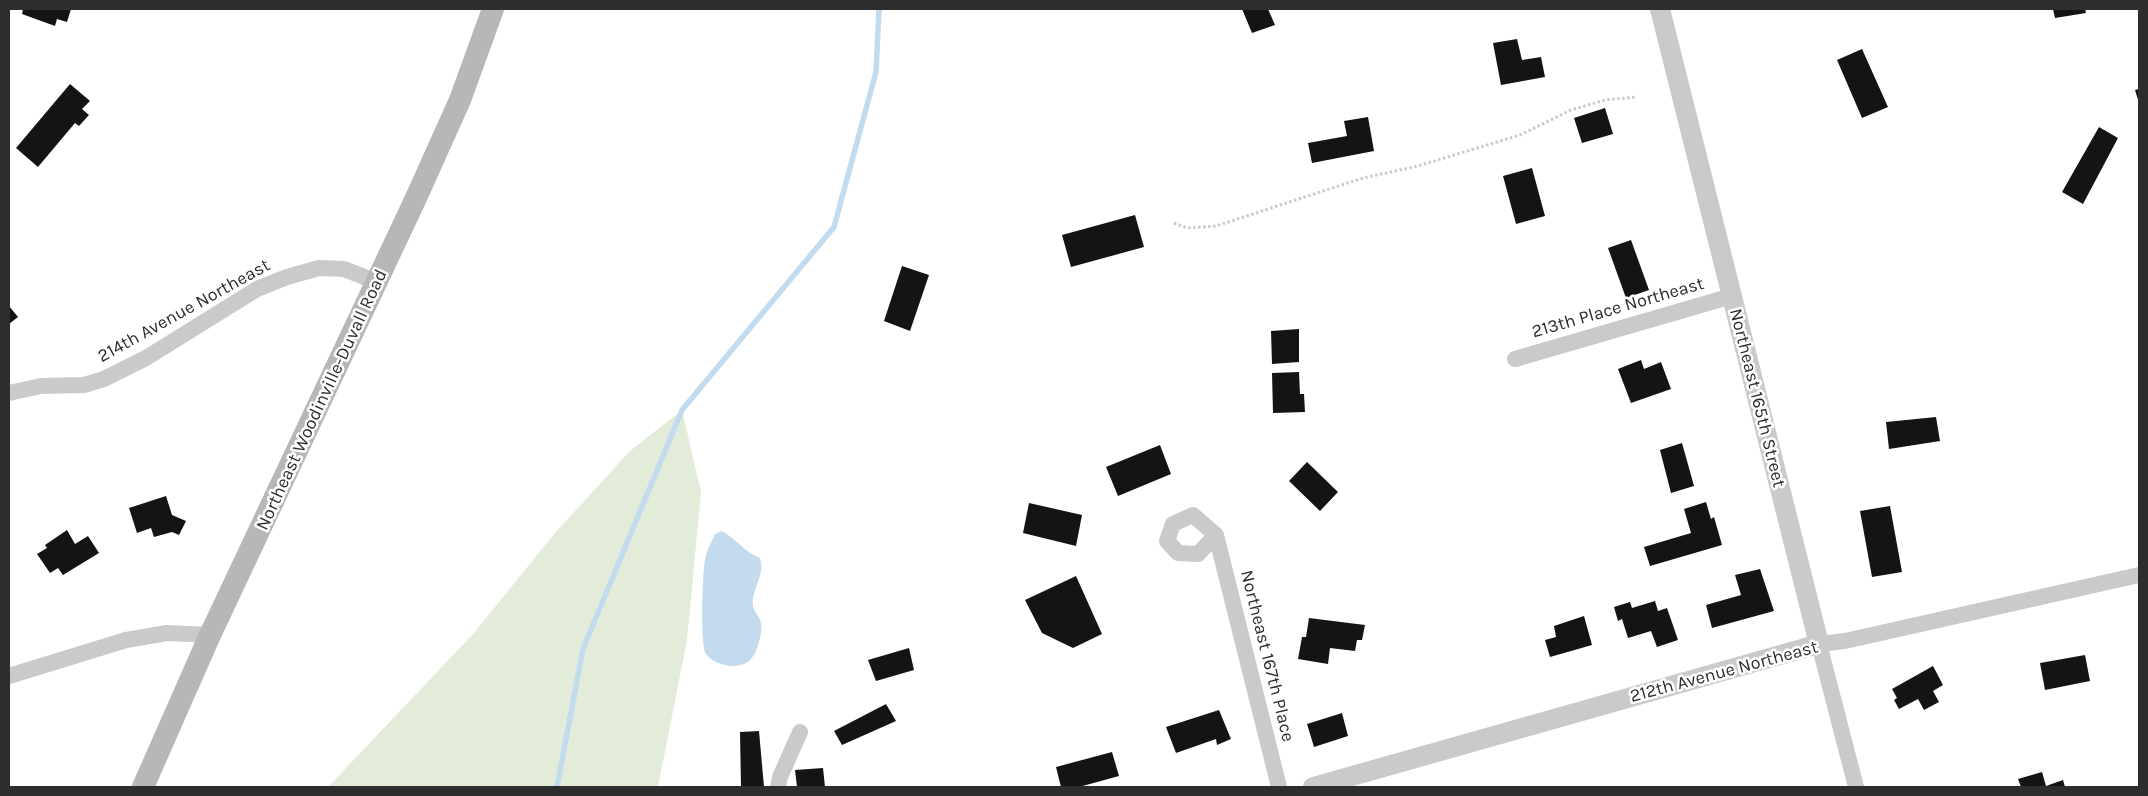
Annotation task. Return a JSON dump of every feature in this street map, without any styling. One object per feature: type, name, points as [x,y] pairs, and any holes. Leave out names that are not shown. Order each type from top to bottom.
[{"type":"main road","name":"Northeast Woodinville-Duvall Road","points":[[143,787],[210,635],[377,282],[460,100],[493,9]]},
{"type":"street","name":"Northeast 165th Street","points":[[1660,9],[1856,787]]},
{"type":"street","name":"214th Avenue Northeast","points":[[9,393],[41,386],[84,385],[104,379],[146,358],[257,289],[287,277],[318,268],[344,269],[377,282]]},
{"type":"street","name":"213th Place Northeast","points":[[1515,359],[1732,296]]},
{"type":"street","name":"Northeast 167th Place","points":[[1216,535],[1279,787]]},
{"type":"street","name":"212th Avenue Northeast","points":[[1313,787],[1819,644],[1845,641],[2139,575]]},
{"type":"street","points":[[9,676],[126,640],[167,633],[210,635]]},
{"type":"street","points":[[778,787],[780,776],[800,732]]},
{"type":"path","points":[[1174,223],[1187,228],[1216,226],[1363,178],[1418,166],[1520,136],[1571,110],[1605,100],[1637,97]]},
{"type":"green space","points":[[682,410],[701,492],[687,640],[658,787],[328,787],[473,634],[555,533],[630,451]]},
{"type":"water","points":[[722,531],[760,558],[761,564],[760,576],[753,600],[753,606],[761,623],[759,642],[751,659],[746,663],[734,666],[715,662],[710,658],[706,654],[703,636],[702,606],[705,563],[707,552],[715,534]]},
{"type":"building","points":[[23,9],[71,9],[67,22],[57,19],[55,26],[22,14]]},
{"type":"building","points":[[1242,9],[1268,9],[1275,25],[1252,33]]},
{"type":"building","points":[[2053,9],[2085,9],[2086,13],[2055,18]]},
{"type":"building","points":[[1517,39],[1522,60],[1541,57],[1545,77],[1501,85],[1493,43]]},
{"type":"building","points":[[1862,49],[1888,107],[1862,118],[1837,60]]},
{"type":"building","points":[[70,84],[90,101],[82,109],[89,115],[79,126],[75,123],[38,167],[16,148]]},
{"type":"building","points":[[2139,89],[2139,103],[2135,90]]},
{"type":"building","points":[[1605,108],[1613,134],[1582,143],[1574,118]]},
{"type":"building","points":[[1368,117],[1374,151],[1312,163],[1308,143],[1347,136],[1344,121]]},
{"type":"building","points":[[2099,127],[2118,138],[2083,204],[2062,192]]},
{"type":"building","points":[[1532,168],[1545,216],[1516,224],[1503,176]]},
{"type":"building","points":[[1135,215],[1144,247],[1071,267],[1062,235]]},
{"type":"building","points":[[1631,240],[1649,290],[1626,298],[1608,248]]},
{"type":"building","points":[[902,266],[929,275],[910,331],[884,321]]},
{"type":"building","points":[[9,306],[18,317],[9,324]]},
{"type":"building","points":[[1299,329],[1299,362],[1272,364],[1271,331]]},
{"type":"building","points":[[1641,360],[1644,369],[1661,362],[1671,389],[1631,403],[1618,369]]},
{"type":"building","points":[[1299,372],[1300,394],[1304,394],[1305,412],[1273,413],[1272,373]]},
{"type":"building","points":[[1936,417],[1940,441],[1889,449],[1886,422]]},
{"type":"building","points":[[1682,443],[1694,486],[1671,493],[1660,450]]},
{"type":"building","points":[[1160,445],[1171,474],[1118,496],[1106,467]]},
{"type":"building","points":[[1307,462],[1338,492],[1320,511],[1289,481]]},
{"type":"building","points":[[166,496],[172,515],[186,521],[179,535],[172,532],[154,537],[151,528],[137,533],[129,508]]},
{"type":"building","points":[[1706,502],[1711,519],[1714,517],[1722,545],[1650,566],[1644,547],[1691,533],[1684,509]]},
{"type":"building","points":[[1029,503],[1082,515],[1076,546],[1023,533]]},
{"type":"building","points":[[1890,506],[1902,572],[1872,577],[1860,511]]},
{"type":"building","points":[[67,530],[75,544],[88,536],[99,553],[63,575],[58,568],[50,573],[37,554],[47,548],[45,545]]},
{"type":"building","points":[[1760,569],[1774,611],[1712,628],[1706,605],[1741,595],[1735,575]]},
{"type":"building","points":[[1076,576],[1102,634],[1073,648],[1042,633],[1025,600]]},
{"type":"building","points":[[1655,601],[1658,611],[1667,608],[1678,640],[1657,647],[1651,631],[1628,638],[1622,619],[1618,621],[1614,607],[1630,602],[1632,608]]},
{"type":"building","points":[[1584,616],[1592,645],[1550,657],[1545,640],[1556,637],[1554,626]]},
{"type":"building","points":[[1309,618],[1365,625],[1362,640],[1357,640],[1355,651],[1330,648],[1328,664],[1298,659],[1302,637],[1306,637]]},
{"type":"building","points":[[909,648],[914,670],[876,681],[868,660]]},
{"type":"building","points":[[2085,655],[2090,681],[2045,690],[2040,663]]},
{"type":"building","points":[[1933,666],[1943,685],[1933,691],[1939,702],[1924,710],[1918,699],[1899,709],[1894,700],[1897,698],[1892,689]]},
{"type":"building","points":[[886,704],[896,721],[842,745],[834,731]]},
{"type":"building","points":[[1219,710],[1231,739],[1217,745],[1216,739],[1176,753],[1166,727]]},
{"type":"building","points":[[1342,713],[1348,736],[1314,747],[1307,724]]},
{"type":"building","points":[[759,731],[764,787],[741,787],[740,732]]},
{"type":"building","points":[[1112,752],[1119,776],[1079,787],[1061,787],[1056,767]]},
{"type":"building","points":[[823,768],[825,787],[797,787],[795,770]]},
{"type":"building","points":[[2042,772],[2046,786],[2063,780],[2065,787],[2021,787],[2018,779]]},
{"type":"waterway","points":[[557,787],[583,649],[682,410],[834,227],[876,72],[879,9]]}]
